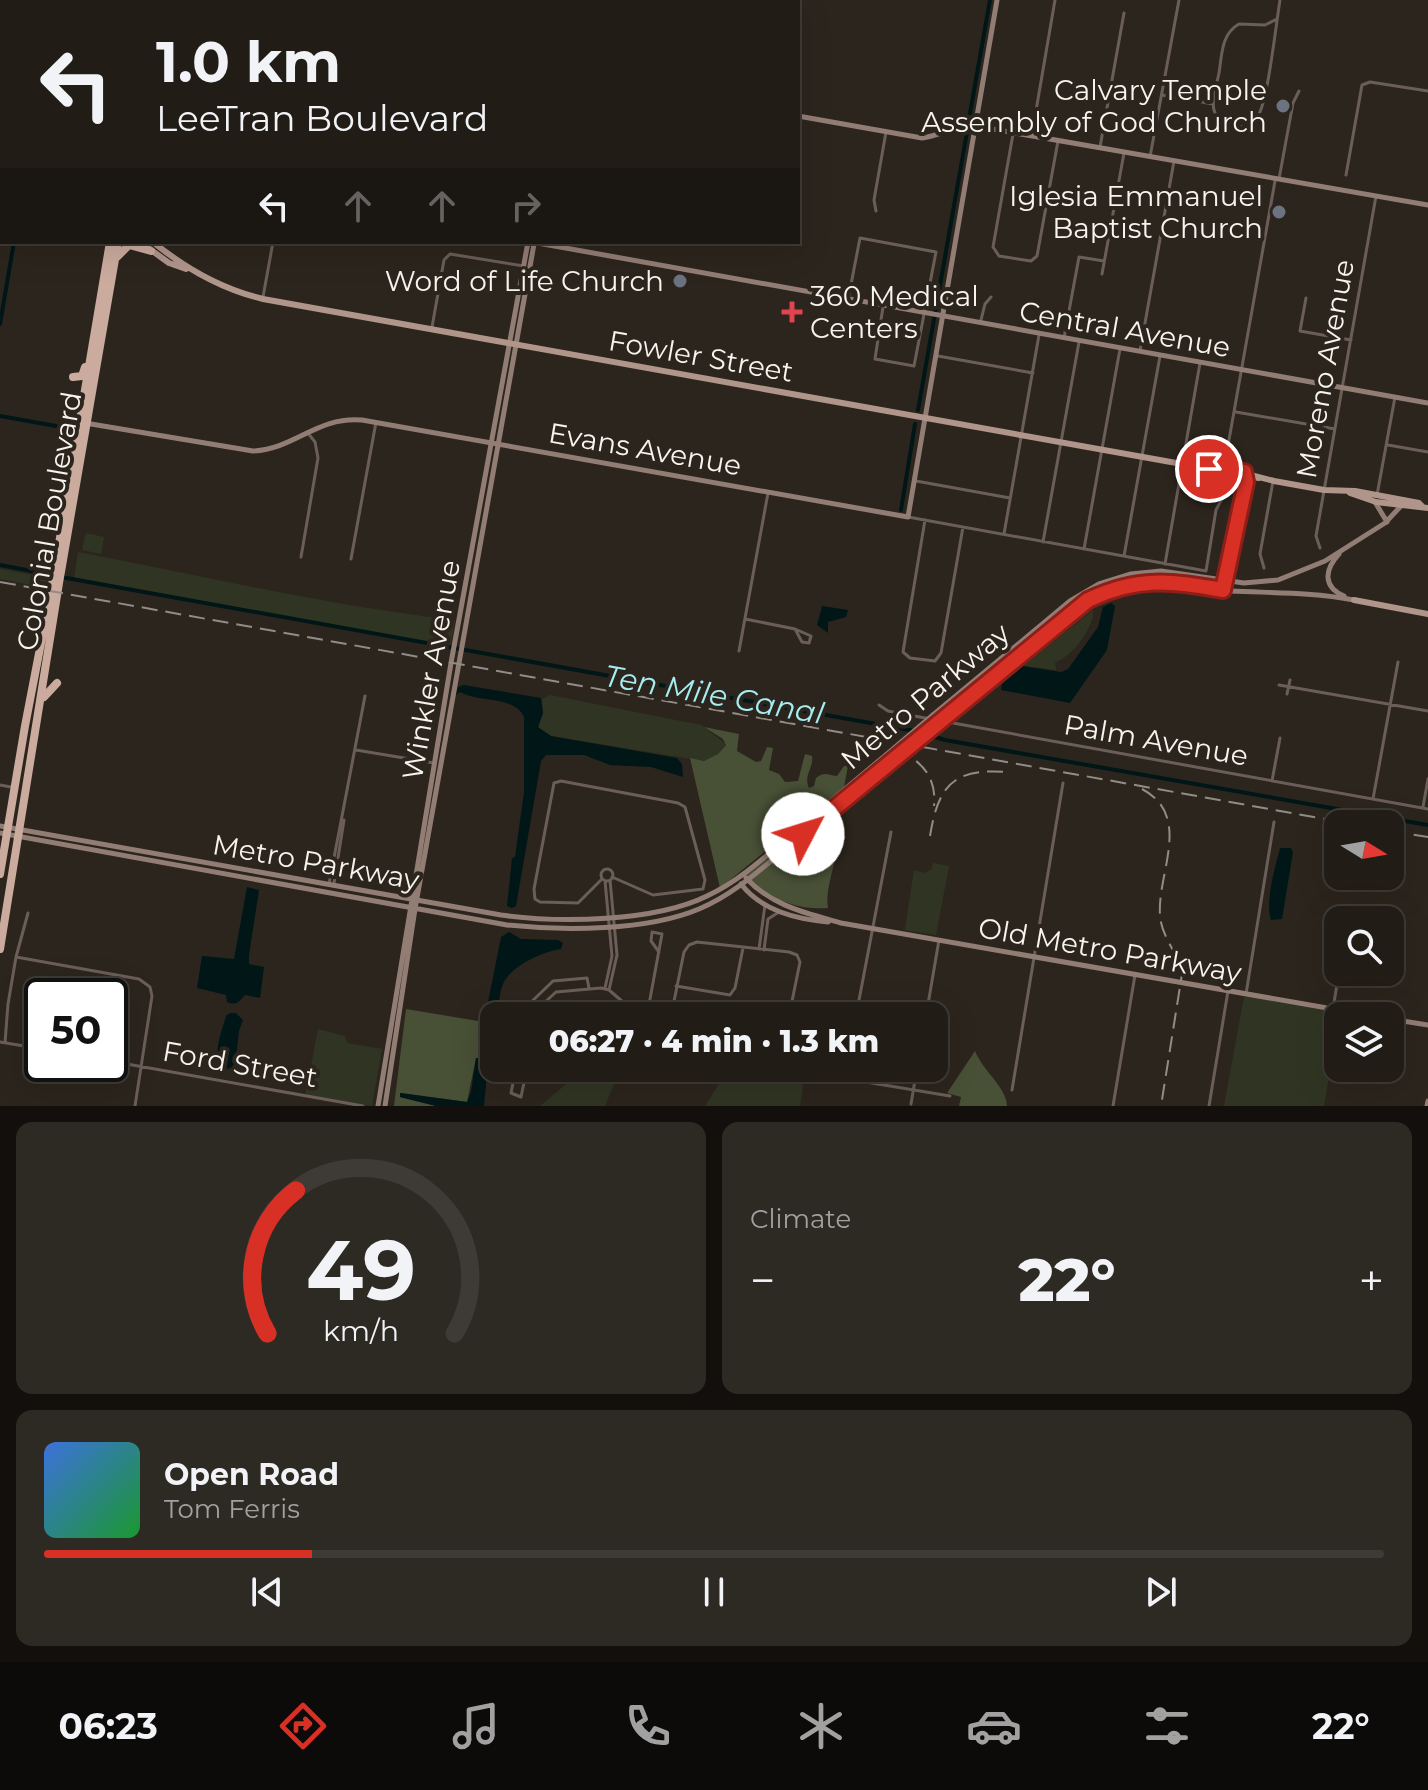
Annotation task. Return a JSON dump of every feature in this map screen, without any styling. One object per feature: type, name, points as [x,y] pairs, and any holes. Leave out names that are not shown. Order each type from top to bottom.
[{"type":"highway","name":"Colonial Boulevard","points":[[58,569],[69,527],[68,497],[84,423],[110,244]]},
{"type":"highway","name":"Colonial Boulevard","points":[[0,949],[45,680],[58,569],[118,244]]},
{"type":"highway","points":[[115,261],[129,245],[153,244]]},
{"type":"highway","points":[[73,377],[83,375],[88,351],[93,344]]},
{"type":"highway","name":"Colonial Boulevard","points":[[0,874],[4,830],[15,788],[42,636],[56,582]]},
{"type":"highway","points":[[42,636],[40,673],[45,680]]},
{"type":"highway","points":[[34,677],[40,688],[34,746]]},
{"type":"highway","points":[[41,701],[57,683]]},
{"type":"main road","name":"Fowler Street","points":[[153,244],[176,266],[211,282],[263,299],[1273,481],[1419,503],[1425,508]]},
{"type":"main road","name":"Fowler Street","points":[[1376,498],[1401,506],[1425,508]]},
{"type":"main road","points":[[1401,506],[1411,502]]},
{"type":"main road","points":[[1354,600],[1428,614]]},
{"type":"street","points":[[908,517],[997,0]]},
{"type":"street","points":[[1031,137],[1055,0]]},
{"type":"street","points":[[1150,157],[1179,0]]},
{"type":"street","points":[[1277,19],[1265,25],[1242,23],[1227,34],[1213,104],[1218,117],[1228,126],[1247,126],[1262,108],[1277,19],[1280,0]]},
{"type":"street","points":[[1100,149],[1124,13]]},
{"type":"street","points":[[1346,175],[1365,82],[1428,91]]},
{"type":"street","points":[[1241,509],[1235,485],[1224,471],[1277,179],[1293,103],[1299,91]]},
{"type":"street","points":[[1162,95],[1213,104]]},
{"type":"street","points":[[800,116],[922,138],[956,126],[975,126],[1428,205]]},
{"type":"street","points":[[876,211],[874,200],[886,132]]},
{"type":"street","points":[[1013,134],[994,251],[999,256],[1027,261],[1037,256],[1058,141]]},
{"type":"street","points":[[1102,274],[1124,153]]},
{"type":"street","points":[[1140,352],[1174,161]]},
{"type":"street","name":"Moreno Avenue","points":[[1320,548],[1316,536],[1376,196]]},
{"type":"street","points":[[848,300],[860,238],[932,250],[937,254],[928,315],[916,364],[889,363],[874,357],[883,307]]},
{"type":"street","points":[[263,299],[273,244]]},
{"type":"street","name":"Winkler Avenue","points":[[513,344],[524,266],[531,244]]},
{"type":"street","name":"Winkler Avenue","points":[[378,1106],[532,244]]},
{"type":"street","name":"Central Avenue","points":[[543,244],[1428,403]]},
{"type":"street","points":[[432,329],[446,256],[455,253],[524,266]]},
{"type":"street","points":[[1064,339],[1079,257],[1104,261]]},
{"type":"street","points":[[980,324],[984,306],[991,297]]},
{"type":"street","points":[[1306,298],[1300,331],[1351,340]]},
{"type":"street","points":[[1004,534],[1039,335]]},
{"type":"street","points":[[1043,542],[1079,342]]},
{"type":"street","points":[[1084,549],[1120,349]]},
{"type":"street","points":[[935,355],[1033,373]]},
{"type":"street","points":[[1124,556],[1160,356]]},
{"type":"street","points":[[1165,564],[1200,363]]},
{"type":"street","points":[[1387,522],[1376,498],[1395,397]]},
{"type":"street","points":[[1235,412],[1335,429]]},
{"type":"street","name":"Evans Avenue","points":[[84,423],[253,451],[277,448],[335,421],[376,422],[1206,571],[1216,510],[1225,493]]},
{"type":"street","points":[[351,559],[376,422]]},
{"type":"street","points":[[301,557],[318,458],[315,442],[307,432]]},
{"type":"street","points":[[1387,445],[1428,452]]},
{"type":"street","points":[[1244,475],[1241,509],[1223,590],[1308,593],[1354,600]]},
{"type":"street","points":[[915,480],[1010,498]]},
{"type":"street","points":[[1264,568],[1260,554],[1273,481]]},
{"type":"street","points":[[739,651],[768,493]]},
{"type":"street","name":"Metro Parkway","points":[[746,877],[847,787],[1070,601],[1099,584],[1131,574],[1161,571],[1225,581],[1258,583],[1278,580],[1310,568],[1345,548],[1387,522],[1401,506]]},
{"type":"street","points":[[925,520],[903,652],[906,656],[921,660],[939,659],[963,527]]},
{"type":"street","points":[[1345,548],[1330,564],[1327,578],[1333,590],[1354,600]]},
{"type":"street","name":"Metro Parkway","points":[[20,833],[537,918],[611,916],[681,906],[746,877],[865,784],[1072,612],[1108,590],[1152,581],[1223,590]]},
{"type":"street","points":[[745,619],[795,629]]},
{"type":"street","name":"Winkler Avenue","points":[[414,900],[434,763],[456,657]]},
{"type":"street","points":[[1373,799],[1398,662]]},
{"type":"street","points":[[1287,694],[1290,680]]},
{"type":"street","points":[[1279,685],[1428,711]]},
{"type":"street","points":[[332,885],[365,696]]},
{"type":"street","name":"Palm Avenue","points":[[879,705],[888,711],[903,714],[1426,808]]},
{"type":"street","points":[[444,708],[447,725]]},
{"type":"street","points":[[1272,781],[1280,738]]},
{"type":"street","points":[[356,750],[434,763],[438,769],[436,791]]},
{"type":"street","points":[[1426,808],[1428,779]]},
{"type":"street","points":[[554,783],[576,784],[678,803],[685,807],[705,880],[703,889],[653,895],[607,879],[578,903],[540,902],[535,899],[534,889],[554,783]]},
{"type":"street","points":[[1012,1090],[1063,783]]},
{"type":"street","points":[[0,785],[15,788]]},
{"type":"street","points":[[1246,994],[1274,822]]},
{"type":"street","name":"Metro Parkway","points":[[4,830],[522,927],[612,926],[687,914],[712,903],[739,881]]},
{"type":"street","points":[[859,1002],[891,832]]},
{"type":"street","name":"Old Metro Parkway","points":[[746,877],[775,901],[841,923]]},
{"type":"street","points":[[607,879],[612,926],[607,990]]},
{"type":"street","name":"Old Metro Parkway","points":[[739,881],[765,904],[799,918],[1324,1007]]},
{"type":"street","points":[[762,949],[765,904]]},
{"type":"street","name":"Winkler Avenue","points":[[385,1106],[412,908]]},
{"type":"street","points":[[766,918],[779,912]]},
{"type":"street","points":[[24,1046],[3,1042],[16,957],[28,913]]},
{"type":"street","points":[[799,918],[811,915]]},
{"type":"street","points":[[545,1002],[556,992],[607,990],[637,1014],[645,1015],[659,952],[662,934],[652,932],[651,941],[659,952]]},
{"type":"street","points":[[928,1002],[939,940]]},
{"type":"street","points":[[673,1002],[683,955],[692,943],[701,942],[793,953],[799,959],[791,1002]]},
{"type":"street","points":[[676,986],[730,995],[735,988],[743,947]]},
{"type":"street","points":[[16,957],[147,982],[152,996],[135,1106]]},
{"type":"street","points":[[1113,1106],[1135,975]]},
{"type":"street","points":[[531,1002],[553,981],[587,978],[589,989]]},
{"type":"street","points":[[1209,1106],[1228,991]]},
{"type":"street","points":[[1404,1021],[1428,1025]]},
{"type":"street","name":"Ford Street","points":[[128,1064],[363,1106]]},
{"type":"street","points":[[513,1082],[511,1093],[521,1097],[524,1082]]},
{"type":"street","points":[[866,1082],[950,1096]]},
{"type":"street","points":[[911,1104],[914,1082]]},
{"type":"green space","points":[[86,533],[104,537],[101,554],[82,550]]},
{"type":"green space","points":[[78,552],[313,599],[455,620],[450,647],[74,579]]},
{"type":"green space","points":[[0,569],[50,578],[48,588],[0,579]]},
{"type":"green space","points":[[1093,610],[1085,635],[1071,652],[1055,663],[1056,670],[1023,666]]},
{"type":"green space","points":[[550,695],[701,725],[726,744],[718,754],[704,761],[551,736],[538,728],[543,713],[542,699]]},
{"type":"green space","points":[[704,727],[739,734],[737,751],[756,762],[761,761],[767,747],[773,748],[769,770],[779,774],[785,782],[798,781],[805,754],[812,756],[807,779],[809,788],[814,786],[819,776],[837,776],[844,766],[848,766],[844,787],[720,888],[690,758],[704,761],[718,754],[726,745],[723,739]]},
{"type":"green space","points":[[843,793],[841,801],[748,877],[746,875]]},
{"type":"green space","points":[[839,807],[828,908],[786,902],[750,880]]},
{"type":"green space","points":[[933,863],[949,866],[936,935],[905,930],[914,870],[924,873],[932,869]]},
{"type":"green space","points":[[1244,997],[1324,1009],[1324,1082],[1328,1082],[1324,1106],[1224,1106]]},
{"type":"green space","points":[[406,1009],[480,1021],[480,1058],[476,1058],[467,1102],[401,1093],[400,1097],[436,1106],[394,1106]]},
{"type":"green space","points":[[318,1029],[345,1036],[347,1043],[382,1049],[372,1106],[305,1097]]},
{"type":"green space","points":[[975,1051],[1003,1093],[1007,1106],[959,1106],[961,1097],[947,1093]]},
{"type":"green space","points":[[566,1082],[614,1084],[605,1106],[540,1106]]},
{"type":"green space","points":[[720,1082],[804,1082],[800,1106],[705,1106]]},
{"type":"shaded area","points":[[1111,603],[1115,606],[1107,650],[1070,703],[1001,690],[1002,684],[1023,666],[1061,672],[1068,669],[1098,627],[1103,607]]},
{"type":"shaded area","points":[[822,606],[848,610],[846,617],[828,622],[828,633],[817,625]]},
{"type":"shaded area","points":[[464,685],[541,698],[543,713],[538,727],[551,736],[677,758],[682,764],[683,777],[651,767],[610,765],[584,755],[546,755],[541,761],[516,906],[507,906],[524,792],[524,717],[519,710],[504,702],[460,692],[456,695],[458,687]]},
{"type":"shaded area","points":[[1280,848],[1291,848],[1293,852],[1282,919],[1271,920],[1270,894]]},
{"type":"shaded area","points":[[247,887],[259,890],[249,964],[264,967],[260,998],[245,995],[233,1004],[227,1002],[226,995],[197,988],[202,956],[234,959]]},
{"type":"shaded area","points":[[509,932],[521,939],[558,940],[563,943],[561,949],[528,960],[513,971],[502,988],[500,1002],[488,1002],[501,937]]},
{"type":"shaded area","points":[[236,1013],[243,1020],[235,1067],[226,1069],[221,1065],[217,1052],[226,1016]]},
{"type":"shaded area","points":[[476,1058],[480,1058],[480,1082],[486,1082],[484,1106],[436,1106],[400,1097],[400,1093],[467,1102]]},
{"type":"waterway","points":[[969,119],[990,0]]},
{"type":"waterway","points":[[918,410],[967,132]]},
{"type":"waterway","points":[[0,324],[14,244]]},
{"type":"waterway","points":[[0,416],[67,428]]},
{"type":"waterway","points":[[901,510],[915,424]]},
{"type":"waterway","name":"Ten Mile Canal","points":[[0,565],[52,575]]},
{"type":"waterway","name":"Ten Mile Canal","points":[[61,577],[915,731],[945,740],[1428,825]]},
{"type":"railway","points":[[0,582],[1324,819]]},
{"type":"railway","points":[[895,750],[912,758],[925,770],[933,786],[934,806]]},
{"type":"railway","points":[[930,836],[938,804],[951,784],[973,773],[1006,772]]},
{"type":"railway","points":[[1142,789],[1157,800],[1166,814],[1169,846],[1160,915],[1163,930],[1182,974],[1161,1106]]},
{"type":"railway","points":[[1404,833],[1428,837]]},
{"type":"place","name":"Calvary Temple Assembly of God Church","points":[[1283,106]]},
{"type":"place","name":"Iglesia Emmanuel Baptist Church","points":[[1279,212]]},
{"type":"place","name":"Word of Life Church","points":[[680,281]]},
{"type":"place","name":"360 Medical Centers","points":[[792,312]]},
{"type":"route","points":[[803,834],[1088,600],[1121,586],[1152,581],[1223,590],[1246,482],[1244,472],[1216,467],[1209,469]]}]
